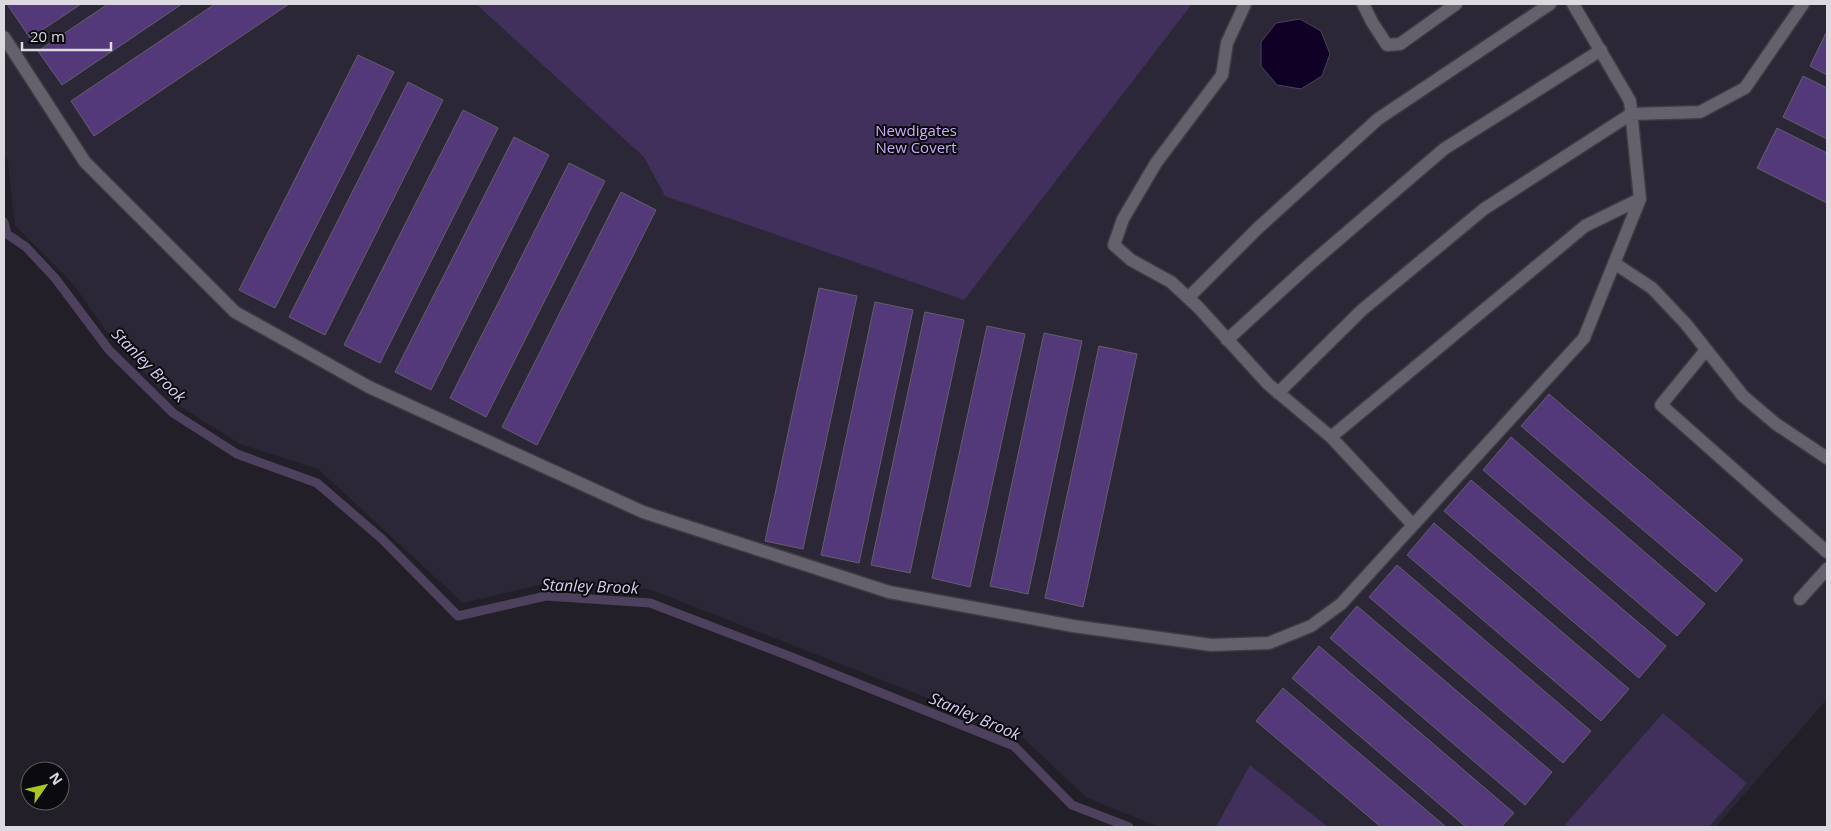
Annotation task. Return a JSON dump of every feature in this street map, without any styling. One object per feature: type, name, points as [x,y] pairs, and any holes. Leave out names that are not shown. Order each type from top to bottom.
[{"type":"lane","points":[[1245,4],[1227,43],[1222,75],[1156,163],[1123,219],[1114,245],[1131,260],[1171,282],[1278,393],[1331,438],[1413,525]]},
{"type":"lane","points":[[1363,4],[1387,45],[1400,44],[1456,4]]},
{"type":"lane","points":[[1188,298],[1256,230],[1378,119],[1550,4]]},
{"type":"lane","points":[[4,37],[85,162],[235,312],[369,387],[643,512],[889,592],[1073,626],[1211,645],[1269,642],[1311,626],[1341,604],[1584,338],[1640,199],[1630,101],[1573,4]]},
{"type":"lane","points":[[1278,393],[1362,310],[1484,208],[1631,114],[1700,112],[1745,88],[1802,4]]},
{"type":"lane","points":[[1227,340],[1309,265],[1444,149],[1601,50]]},
{"type":"lane","points":[[1331,438],[1585,226],[1640,199]]},
{"type":"lane","points":[[1614,263],[1652,288],[1686,324],[1743,396],[1776,424],[1827,458]]},
{"type":"lane","points":[[1706,350],[1661,405],[1827,552]]},
{"type":"lane","points":[[1800,599],[1827,569]]},
{"type":"shaded area","points":[[4,4],[1827,4],[1827,699],[1716,827],[1159,827],[1087,798],[1019,734],[649,589],[547,583],[463,603],[318,469],[240,444],[173,402],[115,343],[73,284],[15,225],[8,162],[4,155]]},
{"type":"shaded area","points":[[1300,19],[1321,31],[1330,54],[1322,76],[1301,89],[1277,85],[1261,66],[1261,42],[1276,23]]},
{"type":"green space","name":"Newdigates New Covert","points":[[476,4],[1192,4],[964,300],[665,196],[644,157]]},
{"type":"green space","points":[[1663,713],[1747,783],[1709,827],[1563,827]]},
{"type":"green space","points":[[1250,765],[1328,827],[1216,827]]},
{"type":"building","points":[[7,4],[81,4],[30,38]]},
{"type":"building","points":[[108,4],[182,4],[62,85],[38,51]]},
{"type":"building","points":[[215,4],[289,4],[94,136],[71,101]]},
{"type":"building","points":[[1827,31],[1827,75],[1810,66]]},
{"type":"building","points":[[358,55],[394,72],[275,308],[239,290]]},
{"type":"building","points":[[1803,76],[1827,88],[1827,139],[1783,117]]},
{"type":"building","points":[[408,82],[443,100],[325,335],[289,317]]},
{"type":"building","points":[[463,110],[498,128],[380,363],[344,345]]},
{"type":"building","points":[[1777,128],[1827,153],[1827,203],[1757,168]]},
{"type":"building","points":[[514,137],[549,155],[431,390],[395,372]]},
{"type":"building","points":[[569,163],[605,181],[486,417],[450,398]]},
{"type":"building","points":[[621,192],[656,210],[537,445],[502,427]]},
{"type":"building","points":[[819,288],[857,296],[803,549],[765,541]]},
{"type":"building","points":[[875,302],[913,310],[859,563],[821,555]]},
{"type":"building","points":[[925,312],[964,320],[910,573],[871,565]]},
{"type":"building","points":[[987,326],[1025,334],[970,587],[932,578]]},
{"type":"building","points":[[1044,333],[1082,341],[1028,594],[990,586]]},
{"type":"building","points":[[1099,346],[1137,354],[1083,607],[1045,598]]},
{"type":"building","points":[[1549,394],[1743,560],[1716,592],[1521,426]]},
{"type":"building","points":[[1511,437],[1705,604],[1677,636],[1483,470]]},
{"type":"building","points":[[1471,480],[1666,646],[1639,678],[1444,511]]},
{"type":"building","points":[[1434,523],[1629,689],[1601,721],[1407,555]]},
{"type":"building","points":[[1397,565],[1591,731],[1563,763],[1369,597]]},
{"type":"building","points":[[1357,606],[1552,772],[1525,805],[1330,638]]},
{"type":"building","points":[[1319,646],[1514,813],[1501,827],[1466,827],[1292,678]]},
{"type":"building","points":[[1283,688],[1446,827],[1381,827],[1256,721]]},
{"type":"waterway","name":"Stanley Brook","points":[[4,222],[7,234],[26,247],[55,278],[109,350],[173,413],[237,454],[317,483],[382,539],[458,616],[546,596],[650,603],[1014,746],[1072,805],[1129,827]]}]
